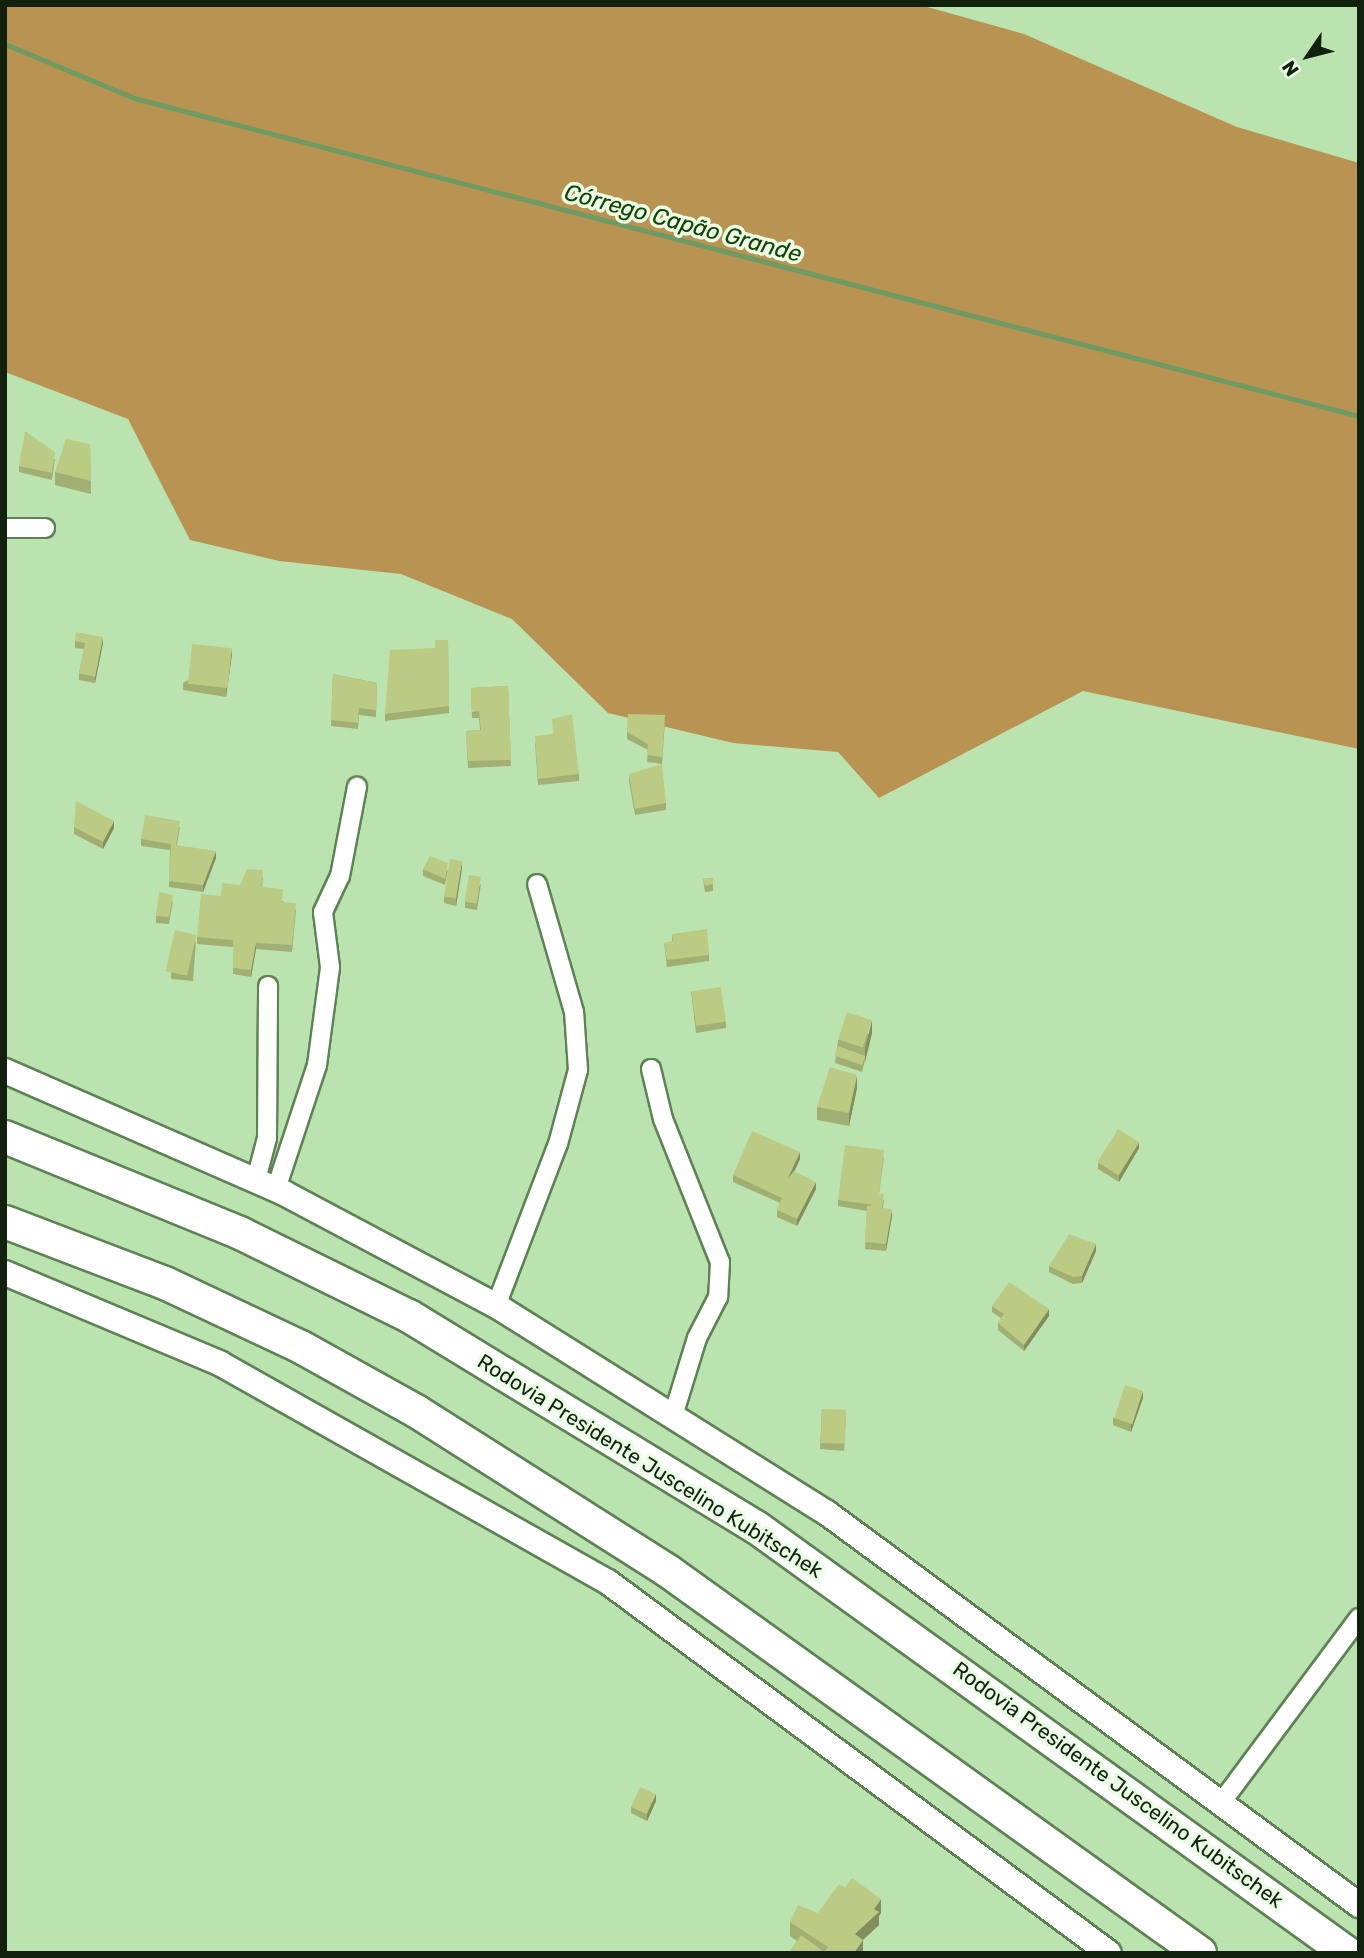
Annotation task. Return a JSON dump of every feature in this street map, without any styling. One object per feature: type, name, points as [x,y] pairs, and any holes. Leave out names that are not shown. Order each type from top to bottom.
[{"type":"highway","name":"Rodovia Presidente Juscelino Kubitschek","points":[[5,1138],[240,1233],[409,1316],[757,1528],[1273,1897],[1347,1953]]},
{"type":"highway","points":[[5,1222],[165,1283],[301,1347],[416,1411],[668,1571],[1200,1953]]},
{"type":"highway","points":[[1273,1897],[1359,1939]]},
{"type":"main road","points":[[5,1071],[266,1184],[496,1306],[827,1513],[1359,1905]]},
{"type":"main road","points":[[5,1273],[221,1364],[608,1582],[1109,1953]]},
{"type":"street","points":[[5,528],[45,528]]},
{"type":"street","points":[[266,1184],[317,1065],[329,980],[323,912],[340,876],[357,787]]},
{"type":"street","points":[[496,1306],[558,1144],[578,1070],[574,1012],[537,884]]},
{"type":"street","points":[[266,1184],[268,986]]},
{"type":"street","points":[[651,1069],[663,1119],[720,1262],[718,1297],[697,1338],[673,1416]]},
{"type":"street","points":[[1221,1803],[1359,1618]]},
{"type":"shaded area","points":[[5,5],[920,5],[1024,34],[1237,127],[1359,163],[1359,749],[1083,691],[879,798],[838,752],[733,743],[608,713],[512,619],[401,574],[279,561],[190,540],[128,419],[5,372]]},
{"type":"building","points":[[25,431],[55,452],[52,473],[19,466]]},
{"type":"building","points":[[66,439],[90,444],[91,481],[55,472]]},
{"type":"building","points":[[76,632],[103,637],[95,677],[79,673],[85,643],[75,641]]},
{"type":"building","points":[[435,640],[448,640],[449,706],[385,714],[390,650],[435,648]]},
{"type":"building","points":[[192,644],[232,648],[228,688],[188,684]]},
{"type":"building","points":[[333,674],[377,683],[376,710],[359,708],[358,723],[331,720]]},
{"type":"building","points":[[508,686],[511,760],[468,761],[466,731],[481,730],[479,711],[472,712],[471,688]]},
{"type":"building","points":[[572,714],[579,774],[538,779],[535,736],[553,734],[552,719]]},
{"type":"building","points":[[628,714],[665,715],[662,757],[647,755],[648,744],[627,732]]},
{"type":"building","points":[[662,764],[666,803],[635,809],[629,774]]},
{"type":"building","points":[[76,801],[114,821],[103,842],[74,827]]},
{"type":"building","points":[[145,815],[180,821],[176,845],[216,851],[203,885],[169,881],[171,844],[141,839]]},
{"type":"building","points":[[430,856],[448,863],[445,879],[423,869]]},
{"type":"building","points":[[450,859],[462,861],[456,898],[444,897]]},
{"type":"building","points":[[247,869],[263,870],[261,887],[283,889],[282,902],[296,903],[292,945],[256,943],[251,970],[233,968],[233,940],[197,937],[201,894],[221,896],[222,883],[240,885]]},
{"type":"building","points":[[469,875],[481,877],[477,904],[465,902]]},
{"type":"building","points":[[713,878],[713,884],[705,886],[703,879]]},
{"type":"building","points":[[159,892],[173,895],[169,917],[156,916]]},
{"type":"building","points":[[707,929],[709,955],[667,960],[664,943],[673,941],[672,934]]},
{"type":"building","points":[[175,930],[196,935],[187,976],[166,971]]},
{"type":"building","points":[[721,987],[726,1022],[696,1026],[691,991]]},
{"type":"building","points":[[847,1012],[872,1020],[863,1048],[838,1040]]},
{"type":"building","points":[[838,1046],[865,1056],[862,1065],[835,1055]]},
{"type":"building","points":[[830,1067],[857,1075],[849,1113],[817,1107]]},
{"type":"building","points":[[1118,1129],[1139,1142],[1119,1175],[1097,1162]]},
{"type":"building","points":[[752,1131],[800,1152],[788,1178],[794,1171],[816,1182],[797,1219],[777,1210],[782,1198],[733,1175]]},
{"type":"building","points":[[845,1145],[884,1150],[879,1194],[884,1194],[882,1208],[892,1209],[886,1244],[865,1242],[867,1206],[874,1205],[838,1200]]},
{"type":"building","points":[[1069,1234],[1096,1244],[1082,1276],[1073,1277],[1049,1266]]},
{"type":"building","points":[[1009,1282],[1049,1309],[1024,1345],[998,1323],[1004,1314],[992,1306]]},
{"type":"building","points":[[1125,1385],[1143,1391],[1132,1424],[1114,1418]]},
{"type":"building","points":[[822,1409],[846,1410],[845,1444],[821,1443]]},
{"type":"building","points":[[640,1787],[656,1794],[647,1814],[631,1807]]},
{"type":"building","points":[[852,1878],[881,1899],[874,1909],[879,1912],[855,1934],[863,1940],[854,1953],[789,1953],[801,1935],[824,1952],[828,1947],[790,1922],[798,1905],[818,1913],[839,1884],[845,1888]]},
{"type":"waterway","name":"Córrego Capão Grande","points":[[5,44],[134,98],[1359,416]]}]
